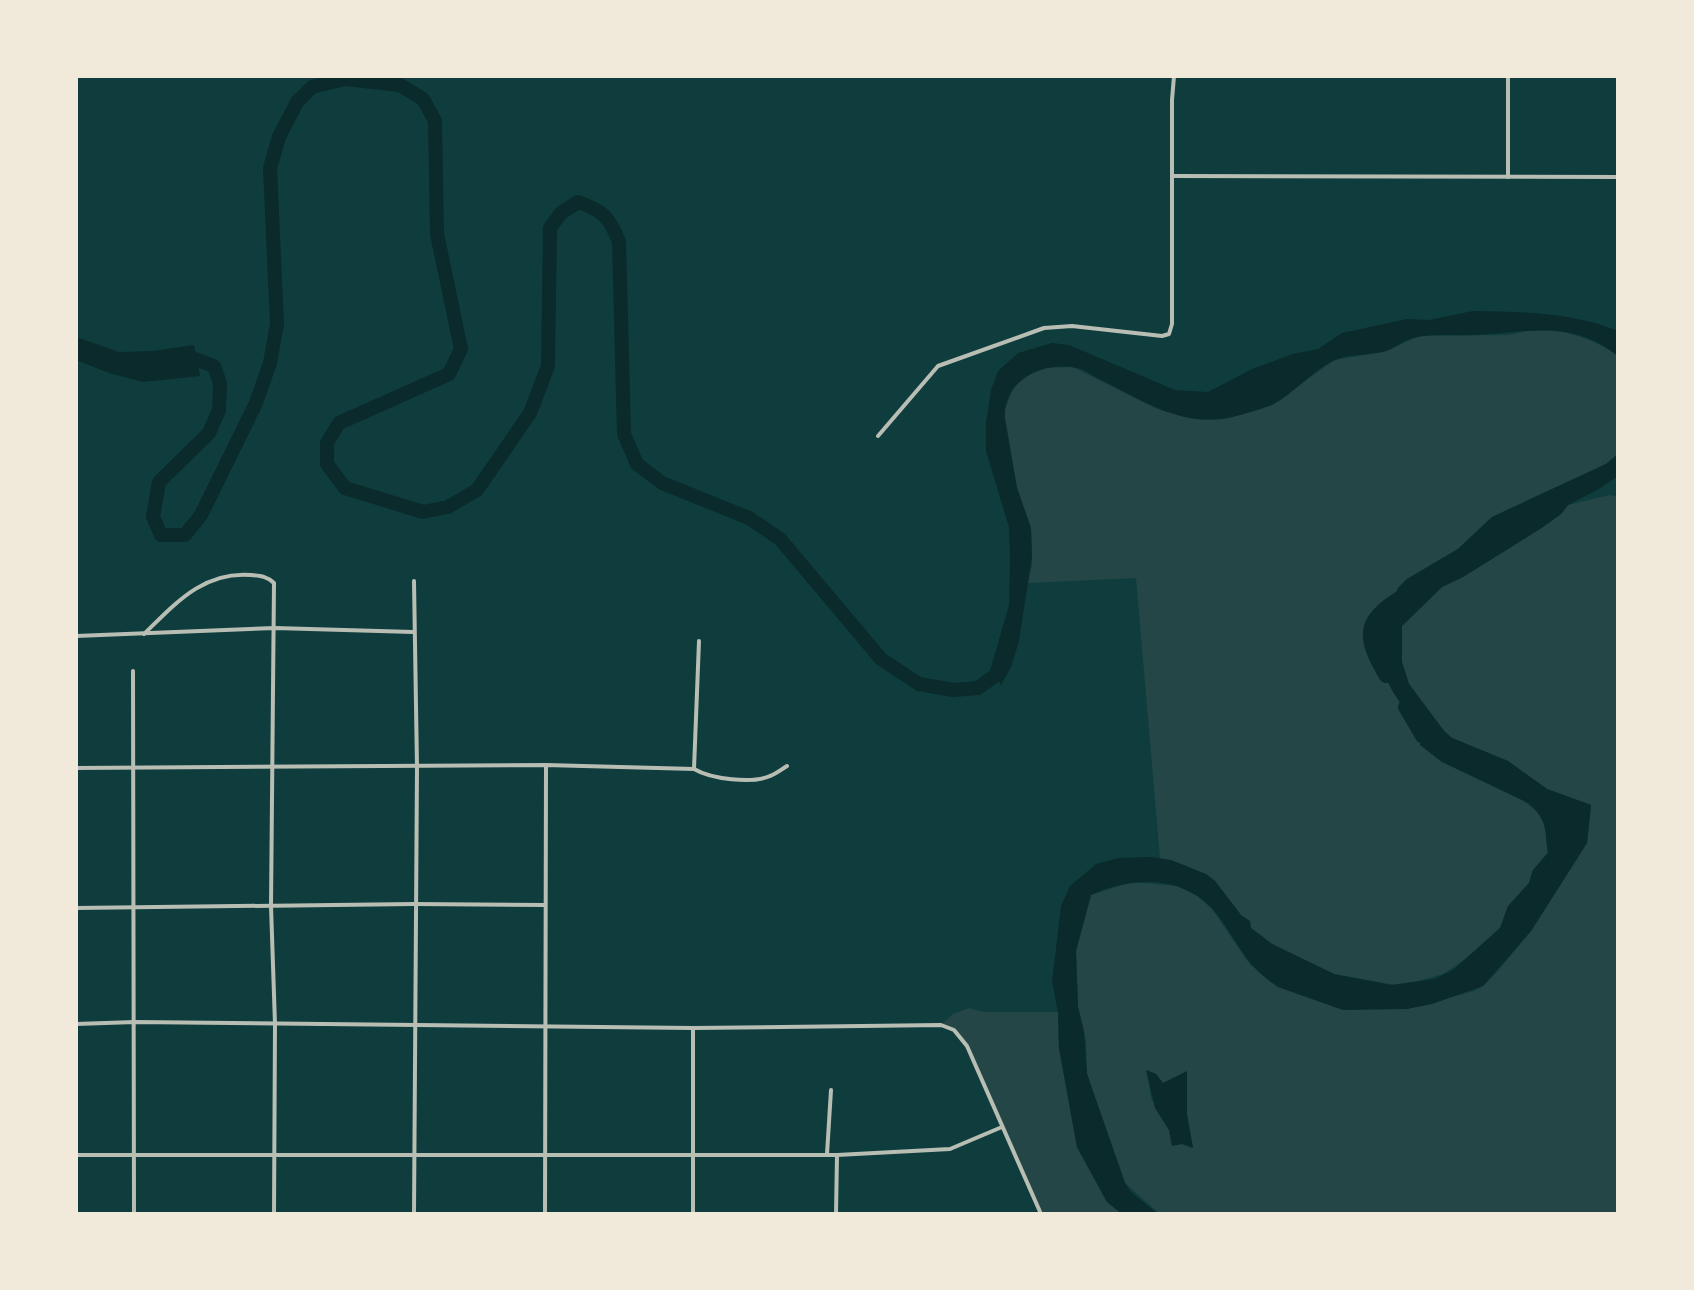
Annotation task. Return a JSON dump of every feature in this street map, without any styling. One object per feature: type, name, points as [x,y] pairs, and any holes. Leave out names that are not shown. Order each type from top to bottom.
[{"type":"street","points":[[878,436],[938,366],[1044,328],[1072,326],[1162,336],[1169,334],[1172,324],[1174,76]]},
{"type":"street","points":[[1508,76],[1508,177]]},
{"type":"street","points":[[1173,176],[1618,177]]},
{"type":"street","points":[[144,634],[195,587],[210,580],[240,574],[269,578],[274,583],[271,906],[275,1024],[274,1214]]},
{"type":"street","points":[[414,581],[417,767],[414,1214]]},
{"type":"street","points":[[76,636],[275,628],[413,632]]},
{"type":"street","points":[[694,769],[699,641]]},
{"type":"street","points":[[133,671],[134,1214]]},
{"type":"street","points":[[545,1214],[543,1027],[546,765]]},
{"type":"street","points":[[76,768],[546,765],[694,769],[705,776],[719,779],[768,778],[787,766]]},
{"type":"street","points":[[76,908],[544,905]]},
{"type":"street","points":[[76,1024],[693,1028],[941,1025],[954,1030],[967,1046],[1041,1214]]},
{"type":"street","points":[[693,1028],[693,1214]]},
{"type":"street","points":[[827,1154],[831,1090]]},
{"type":"street","points":[[76,1155],[837,1155],[950,1149],[1002,1127]]},
{"type":"street","points":[[836,1214],[837,1155]]},
{"type":"shaded area","points":[[1473,311],[1547,314],[1601,325],[1618,331],[1618,356],[1583,336],[1548,330],[1420,336],[1386,351],[1333,361],[1270,406],[1226,418],[1205,420],[1157,408],[1079,369],[1050,368],[1038,371],[1017,384],[1010,394],[1005,419],[1017,488],[1031,528],[1032,556],[1019,641],[1011,667],[1001,685],[990,671],[1009,605],[1010,558],[1009,527],[986,451],[986,423],[991,390],[998,371],[1018,353],[1052,343],[1069,345],[1175,390],[1208,392],[1252,369],[1293,354],[1318,349],[1342,333],[1407,319],[1429,320]]},
{"type":"shaded area","points":[[1537,329],[1579,336],[1618,356],[1618,454],[1606,464],[1492,517],[1458,549],[1407,579],[1398,588],[1394,600],[1370,626],[1371,650],[1435,757],[1518,797],[1537,811],[1547,829],[1546,840],[1553,846],[1533,870],[1529,883],[1500,928],[1474,953],[1443,974],[1401,986],[1334,974],[1272,944],[1251,928],[1215,881],[1184,865],[1160,858],[1136,578],[1028,583],[1032,565],[1031,528],[1017,488],[1004,412],[1014,386],[1039,368],[1073,367],[1157,409],[1195,419],[1223,419],[1275,403],[1334,360],[1383,352],[1420,336],[1509,335]]},
{"type":"shaded area","points":[[76,337],[119,352],[194,345],[200,376],[143,382],[109,373],[76,360]]},
{"type":"shaded area","points":[[1618,454],[1618,476],[1568,505],[1543,527],[1442,587],[1402,626],[1402,662],[1409,684],[1444,731],[1452,738],[1508,761],[1547,789],[1591,805],[1587,843],[1531,931],[1483,986],[1432,1004],[1407,1009],[1343,1010],[1278,987],[1267,979],[1251,963],[1207,903],[1177,886],[1142,882],[1108,888],[1091,895],[1076,951],[1078,1007],[1084,1031],[1087,1074],[1125,1183],[1131,1192],[1158,1214],[1122,1214],[1107,1202],[1077,1147],[1059,1048],[1058,1012],[1052,982],[1061,906],[1070,886],[1096,864],[1118,858],[1171,860],[1206,874],[1215,881],[1241,915],[1250,921],[1251,928],[1272,944],[1334,974],[1391,985],[1434,979],[1453,970],[1500,928],[1508,906],[1529,883],[1533,870],[1548,853],[1544,826],[1528,803],[1442,762],[1420,745],[1422,736],[1393,692],[1371,650],[1378,615],[1394,600],[1398,588],[1407,579],[1458,549],[1492,517],[1606,464]]},
{"type":"shaded area","points":[[1610,495],[1618,497],[1618,1214],[1160,1214],[1125,1183],[1087,1074],[1086,1042],[1078,1007],[1076,951],[1091,895],[1132,882],[1177,886],[1196,895],[1212,909],[1251,966],[1353,1009],[1407,1009],[1483,986],[1531,931],[1587,843],[1591,805],[1547,789],[1508,761],[1452,738],[1444,731],[1409,684],[1402,662],[1402,626],[1442,587],[1543,527],[1568,505]],"holes":[[[1147,1070],[1156,1074],[1163,1083],[1187,1072],[1187,1115],[1193,1147],[1172,1145],[1169,1130],[1151,1098]]]},
{"type":"shaded area","points":[[969,1008],[984,1012],[1058,1012],[1059,1048],[1077,1147],[1107,1202],[1122,1214],[1041,1214],[967,1046],[954,1030],[941,1025],[953,1014]]},
{"type":"shaded area","points":[[1146,1070],[1156,1074],[1163,1083],[1187,1071],[1187,1115],[1193,1148],[1182,1144],[1172,1146],[1169,1130],[1155,1108]]},
{"type":"waterway","points":[[180,362],[195,359],[214,366],[220,383],[219,410],[209,433],[159,482],[153,517],[161,535],[185,535],[201,515],[256,403],[270,363],[277,324],[270,168],[279,137],[297,102],[312,87],[345,79],[400,85],[423,99],[435,121],[437,234],[461,349],[449,374],[339,423],[327,443],[327,464],[345,488],[423,512],[448,507],[477,490],[530,413],[548,366],[550,228],[561,213],[578,202],[604,216],[619,242],[624,434],[637,464],[662,483],[749,518],[780,539],[881,659],[919,684],[953,690],[978,688],[1000,672],[1002,663]]},
{"type":"waterway","points":[[1386,676],[1372,648],[1371,627],[1383,610],[1409,592]]},
{"type":"waterway","points":[[1405,707],[1422,736],[1433,744]]}]
